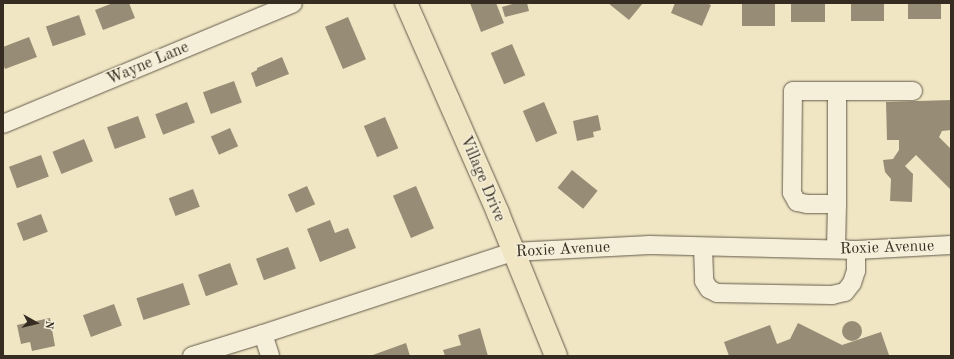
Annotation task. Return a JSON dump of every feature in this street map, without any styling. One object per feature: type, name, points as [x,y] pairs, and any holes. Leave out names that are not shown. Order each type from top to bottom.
[{"type":"main road","name":"Village Drive","points":[[406,3],[556,356]]},
{"type":"street","name":"Wayne Lane","points":[[3,124],[293,3]]},
{"type":"street","points":[[837,204],[807,204],[797,202],[792,193],[793,91],[913,91]]},
{"type":"street","points":[[836,249],[837,91]]},
{"type":"street","name":"Roxie Avenue","points":[[192,356],[513,252],[650,245],[856,250],[951,245]]},
{"type":"street","points":[[703,247],[704,281],[709,289],[717,293],[832,294],[845,292],[856,272],[856,250]]},
{"type":"street","points":[[263,334],[270,356]]},
{"type":"building","points":[[113,3],[129,3],[135,18],[103,30],[95,10]]},
{"type":"building","points":[[470,3],[496,3],[504,23],[481,32]]},
{"type":"building","points":[[516,3],[527,3],[529,11],[505,17],[502,7]]},
{"type":"building","points":[[608,3],[643,3],[629,20]]},
{"type":"building","points":[[675,3],[706,3],[711,5],[702,26],[671,13]]},
{"type":"building","points":[[742,3],[775,3],[775,26],[742,26]]},
{"type":"building","points":[[791,3],[825,3],[825,22],[791,22]]},
{"type":"building","points":[[851,3],[884,3],[884,21],[851,21]]},
{"type":"building","points":[[908,3],[941,3],[941,19],[908,19]]},
{"type":"building","points":[[79,15],[86,35],[53,46],[46,26]]},
{"type":"building","points":[[348,17],[366,59],[343,69],[325,27]]},
{"type":"building","points":[[29,37],[37,57],[5,69],[3,64],[3,47]]},
{"type":"building","points":[[512,44],[525,75],[504,84],[491,53]]},
{"type":"building","points":[[282,57],[289,74],[256,87],[251,73],[257,70],[257,68]]},
{"type":"building","points":[[234,81],[242,103],[211,114],[203,92]]},
{"type":"building","points":[[951,100],[951,130],[942,131],[939,137],[951,149],[951,190],[916,155],[905,166],[913,174],[912,202],[890,201],[891,179],[885,172],[883,160],[893,159],[899,150],[899,140],[887,140],[886,102]]},
{"type":"building","points":[[187,102],[195,123],[163,135],[155,114]]},
{"type":"building","points":[[544,102],[557,133],[536,142],[523,111]]},
{"type":"building","points":[[598,115],[601,130],[593,132],[594,137],[577,141],[573,121]]},
{"type":"building","points":[[138,116],[146,138],[115,149],[107,127]]},
{"type":"building","points":[[385,117],[398,148],[377,157],[364,126]]},
{"type":"building","points":[[230,128],[238,146],[219,155],[211,137]]},
{"type":"building","points":[[84,139],[93,161],[61,174],[52,152]]},
{"type":"building","points":[[41,155],[49,177],[17,188],[9,167]]},
{"type":"building","points":[[572,170],[598,191],[583,209],[558,188]]},
{"type":"building","points":[[307,186],[315,204],[296,213],[288,195]]},
{"type":"building","points":[[416,186],[434,228],[411,238],[393,196]]},
{"type":"building","points":[[193,189],[200,207],[176,216],[169,198]]},
{"type":"building","points":[[41,214],[48,232],[24,241],[17,223]]},
{"type":"building","points":[[330,220],[335,233],[348,228],[356,248],[320,262],[307,229]]},
{"type":"building","points":[[288,247],[296,269],[264,280],[256,259]]},
{"type":"building","points":[[230,263],[238,285],[206,296],[198,275]]},
{"type":"building","points":[[183,283],[190,305],[144,320],[136,298]]},
{"type":"building","points":[[114,304],[122,326],[91,337],[83,315]]},
{"type":"building","points":[[50,318],[55,346],[32,351],[30,342],[21,344],[17,325]]},
{"type":"building","points":[[852,321],[859,324],[862,331],[859,338],[852,341],[845,338],[842,331],[845,324]]},
{"type":"building","points":[[798,323],[842,345],[881,332],[889,355],[729,356],[724,342],[770,325],[777,344],[790,339]]},
{"type":"building","points":[[480,328],[488,356],[445,356],[443,350],[461,345],[458,335]]},
{"type":"building","points":[[406,343],[410,356],[370,356]]}]
